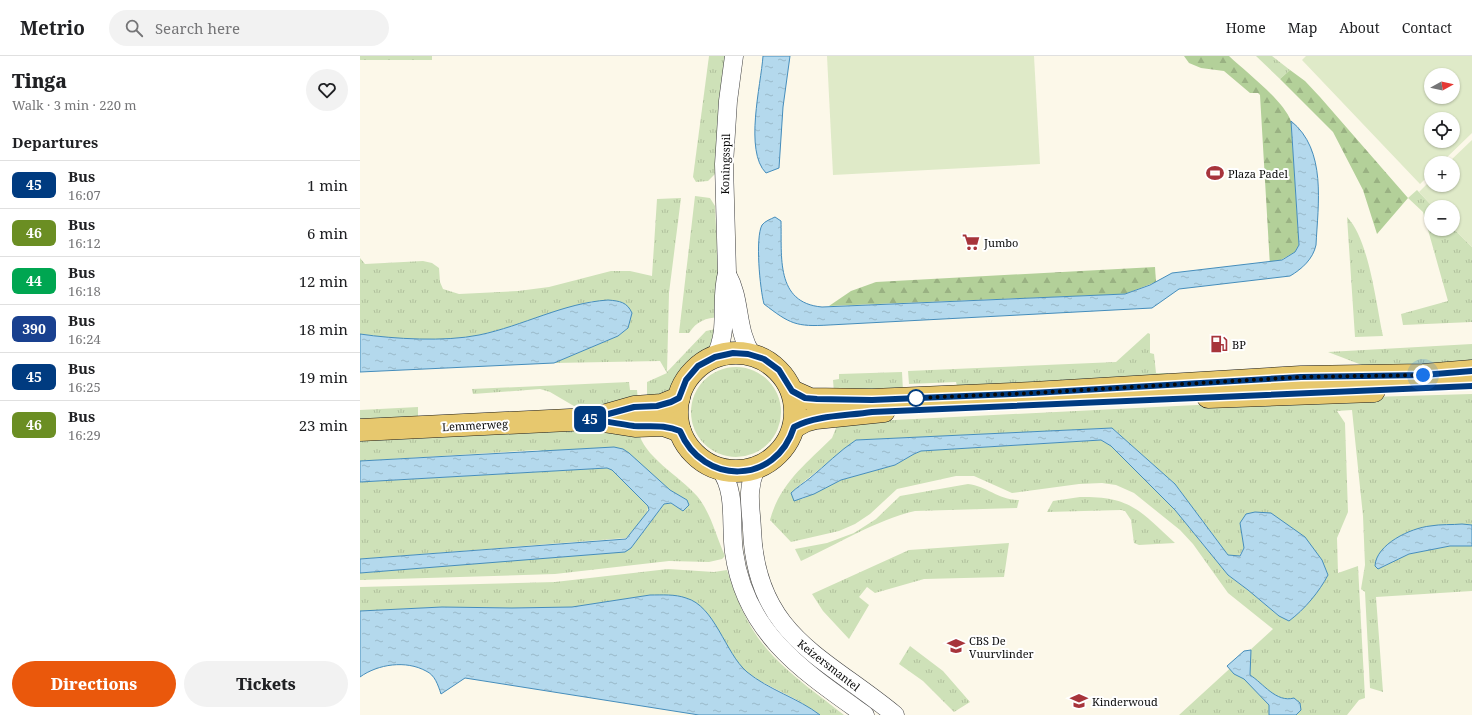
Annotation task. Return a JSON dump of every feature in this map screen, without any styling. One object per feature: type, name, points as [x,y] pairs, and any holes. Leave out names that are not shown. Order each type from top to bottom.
[{"type":"main road","points":[[733,353],[752,355],[769,362],[779,370],[792,391],[796,409],[794,427],[782,450],[768,462],[756,468],[738,472],[720,469],[698,457],[685,442],[680,431],[677,414],[679,398],[690,375],[703,363],[715,357],[733,353]]},
{"type":"main road","points":[[792,391],[810,399],[872,400],[1033,393],[1301,377],[1423,375],[1472,371]]},
{"type":"main road","points":[[794,427],[805,421],[816,418],[872,412],[1472,386]]},
{"type":"main road","name":"Lemmerweg","points":[[590,419],[634,407],[662,405],[679,398]]},
{"type":"main road","name":"Lemmerweg","points":[[360,430],[590,419],[635,426],[663,426],[680,431]]},
{"type":"street","name":"Koningsspil","points":[[715,357],[723,334],[723,288],[727,273],[724,164],[728,102],[734,56]]},
{"type":"street","name":"Koningsspil","points":[[727,273],[734,287],[743,337],[752,355]]},
{"type":"street","name":"Keizersmantel","points":[[756,468],[750,485],[752,554],[760,582],[771,606],[786,629],[801,645],[895,715]]},
{"type":"street","name":"Keizersmantel","points":[[720,469],[726,477],[730,493],[732,536],[738,570],[744,591],[761,624],[778,646],[793,661],[865,715]]},
{"type":"green space","points":[[360,56],[432,56],[432,60],[360,60]]},
{"type":"green space","points":[[709,56],[727,56],[715,174],[708,181],[696,182],[693,177]]},
{"type":"green space","points":[[827,56],[1034,56],[1040,164],[833,175]]},
{"type":"green space","points":[[1184,56],[1229,56],[1272,95],[1287,113],[1291,121],[1299,245],[1295,252],[1270,266],[1260,95],[1258,93],[1250,93],[1224,71],[1201,68],[1189,63]]},
{"type":"green space","points":[[1256,56],[1272,56],[1290,70],[1280,79]]},
{"type":"green space","points":[[1306,56],[1472,56],[1472,133],[1460,145],[1460,112],[1424,112],[1424,148],[1456,148],[1448,156],[1424,156],[1424,180],[1420,184],[1302,60]]},
{"type":"green space","points":[[1290,70],[1305,81],[1320,97],[1408,198],[1377,234],[1363,190],[1333,132],[1280,79]]},
{"type":"green space","points":[[1472,140],[1472,247],[1460,235],[1460,200],[1426,200],[1419,192],[1424,187],[1424,192],[1460,192],[1460,156],[1455,156]]},
{"type":"green space","points":[[1417,190],[1426,200],[1424,200],[1424,216],[1423,212],[1408,198]]},
{"type":"green space","points":[[695,196],[710,198],[715,206],[720,317],[710,318],[698,323],[689,333],[679,333]]},
{"type":"green space","points":[[681,198],[669,293],[667,372],[706,331],[716,329],[708,352],[686,368],[667,394],[647,402],[647,382],[667,373],[660,361],[554,363],[618,336],[628,328],[593,301],[493,332],[466,337],[420,339],[360,334],[360,258],[365,264],[423,261],[432,263],[439,268],[440,282],[443,289],[459,294],[518,291],[549,287],[611,271],[630,271],[652,276],[657,199]]},
{"type":"green space","points":[[1347,217],[1355,227],[1366,256],[1371,273],[1383,336],[1355,337]]},
{"type":"green space","points":[[1460,235],[1472,247],[1472,322],[1403,325],[1401,314],[1448,301],[1430,236]]},
{"type":"green space","points":[[1155,267],[1156,282],[1125,294],[829,306],[851,291],[876,282]]},
{"type":"green space","points":[[1148,333],[1150,334],[1150,353],[1154,354],[1156,373],[1168,373],[1169,376],[957,386],[956,382],[909,384],[908,371],[1116,362]]},
{"type":"green space","points":[[1472,344],[1472,365],[1367,367],[1328,352]]},
{"type":"green space","points":[[736,367],[753,371],[768,380],[777,395],[781,412],[777,429],[768,444],[753,453],[736,457],[719,453],[704,444],[695,429],[691,412],[695,395],[704,380],[719,371]]},
{"type":"green space","points":[[902,372],[903,391],[834,393],[833,380],[839,379],[839,374]]},
{"type":"green space","points":[[629,382],[630,390],[637,390],[638,402],[588,410],[579,409],[550,392],[540,389],[473,394],[472,389]]},
{"type":"green space","points":[[1472,394],[1472,525],[1432,527],[1405,533],[1383,550],[1376,560],[1375,566],[1378,569],[1409,554],[1450,546],[1472,546],[1472,591],[1376,597],[1383,692],[1370,688],[1365,592],[1361,589],[1365,565],[1363,516],[1352,410],[1337,411],[1345,423],[1348,512],[1337,538],[1338,573],[1358,566],[1365,698],[1359,700],[1347,715],[1179,715],[1273,629],[1228,593],[1193,544],[1180,530],[1134,493],[1116,485],[1102,483],[1079,484],[1012,493],[974,476],[956,476],[897,489],[870,514],[855,524],[839,531],[791,542],[770,520],[774,507],[787,485],[832,438],[836,428],[835,423],[1335,398]],"holes":[[[1112,428],[1175,484],[1228,555],[1239,556],[1244,548],[1240,523],[1322,560],[1328,575],[1316,594],[1306,606],[1289,621],[1279,616],[1228,575],[1175,510],[1111,446],[1101,440],[921,451],[895,465],[841,480],[802,499],[796,488],[856,440]]]},
{"type":"green space","points":[[418,407],[418,418],[360,421],[360,410]]},
{"type":"green space","points":[[581,428],[639,431],[641,440],[654,457],[690,489],[702,503],[710,517],[725,556],[722,559],[709,562],[669,561],[555,574],[360,580],[360,573],[631,548],[664,504],[671,503],[683,511],[687,500],[670,490],[653,476],[538,450],[360,461],[360,438]]},
{"type":"green space","points":[[607,468],[612,470],[648,506],[647,514],[626,538],[360,559],[360,482]]},
{"type":"green space","points":[[968,484],[981,487],[1005,498],[1019,500],[1017,508],[915,511],[872,526],[801,561],[795,549],[827,543],[854,533],[876,519],[900,496]]},
{"type":"green space","points":[[1080,497],[1111,499],[1134,508],[1153,522],[1175,543],[1139,545],[1134,543],[1131,520],[1125,511],[1121,510],[1047,512],[1053,501]]},
{"type":"green space","points":[[1009,543],[1004,577],[924,579],[875,593],[867,587],[859,597],[869,605],[849,639],[823,611],[812,594],[909,550]]},
{"type":"green space","points":[[668,569],[714,572],[727,570],[735,594],[745,616],[765,647],[807,687],[844,715],[820,715],[797,700],[760,681],[735,661],[717,628],[650,595],[572,607],[442,607],[360,611],[360,587],[555,582]]},
{"type":"green space","points":[[910,646],[943,671],[970,702],[954,712],[923,681],[899,664]]},
{"type":"water","points":[[763,56],[790,56],[783,107],[779,168],[766,173],[759,163],[755,134],[757,100]]},
{"type":"water","points":[[1291,121],[1302,133],[1310,147],[1315,162],[1318,178],[1318,212],[1315,250],[1310,259],[1299,270],[1290,276],[1179,289],[1152,308],[801,325],[787,320],[764,304],[759,264],[760,232],[763,224],[775,217],[781,221],[782,263],[784,276],[789,287],[796,297],[807,304],[822,307],[1125,294],[1150,285],[1172,273],[1282,260],[1295,252],[1299,245]]},
{"type":"water","points":[[608,300],[623,303],[628,306],[632,313],[628,328],[618,336],[554,363],[360,372],[360,334],[420,339],[466,337],[495,331],[575,305]]},
{"type":"water","points":[[1112,428],[1175,484],[1228,555],[1240,556],[1244,548],[1240,523],[1246,514],[1255,512],[1271,513],[1305,537],[1322,560],[1328,575],[1316,594],[1306,606],[1289,621],[1279,616],[1228,575],[1175,510],[1111,446],[1101,440],[921,451],[895,465],[841,480],[814,494],[794,501],[791,493],[856,440]]},
{"type":"water","points":[[614,447],[623,449],[629,453],[670,490],[687,500],[689,505],[683,511],[671,503],[664,504],[631,548],[625,552],[360,573],[360,559],[626,539],[649,510],[648,506],[612,470],[607,468],[360,482],[360,461]]},
{"type":"water","points":[[1462,524],[1472,525],[1472,546],[1450,546],[1409,554],[1378,569],[1375,566],[1381,551],[1396,538],[1422,527]]},
{"type":"water","points":[[650,595],[677,596],[686,598],[696,603],[705,610],[732,654],[747,672],[765,684],[820,715],[699,715],[465,678],[441,694],[432,675],[410,665],[384,666],[360,677],[360,611],[442,607],[572,607]]},
{"type":"water","points":[[1251,650],[1250,675],[1281,698],[1294,698],[1300,703],[1301,710],[1296,715],[1269,715],[1269,705],[1244,679],[1234,674],[1227,666],[1244,651]]},
{"type":"bus line","name":"45","points":[[1472,371],[1423,375],[1301,377],[1033,393],[872,400],[834,398],[810,399],[800,396],[792,391],[779,370],[764,359],[748,354],[733,353],[715,357],[698,366],[686,380],[679,398],[671,402],[657,406],[634,407],[590,419],[635,426],[657,425],[672,428],[680,431],[689,448],[703,461],[720,469],[738,472],[762,466],[773,459],[782,450],[794,427],[805,421],[816,418],[872,412],[1472,386]]},
{"type":"place","name":"Plaza Padel","points":[[1215,173]]},
{"type":"place","name":"Jumbo","points":[[971,242]]},
{"type":"place","name":"BP","points":[[1219,344]]},
{"type":"place","name":"CBS De Vuurvlinder","points":[[956,646]]},
{"type":"place","name":"Kinderwoud","points":[[1079,701]]},
{"type":"route","points":[[916,398],[1033,393],[1301,377],[1423,375]]}]
